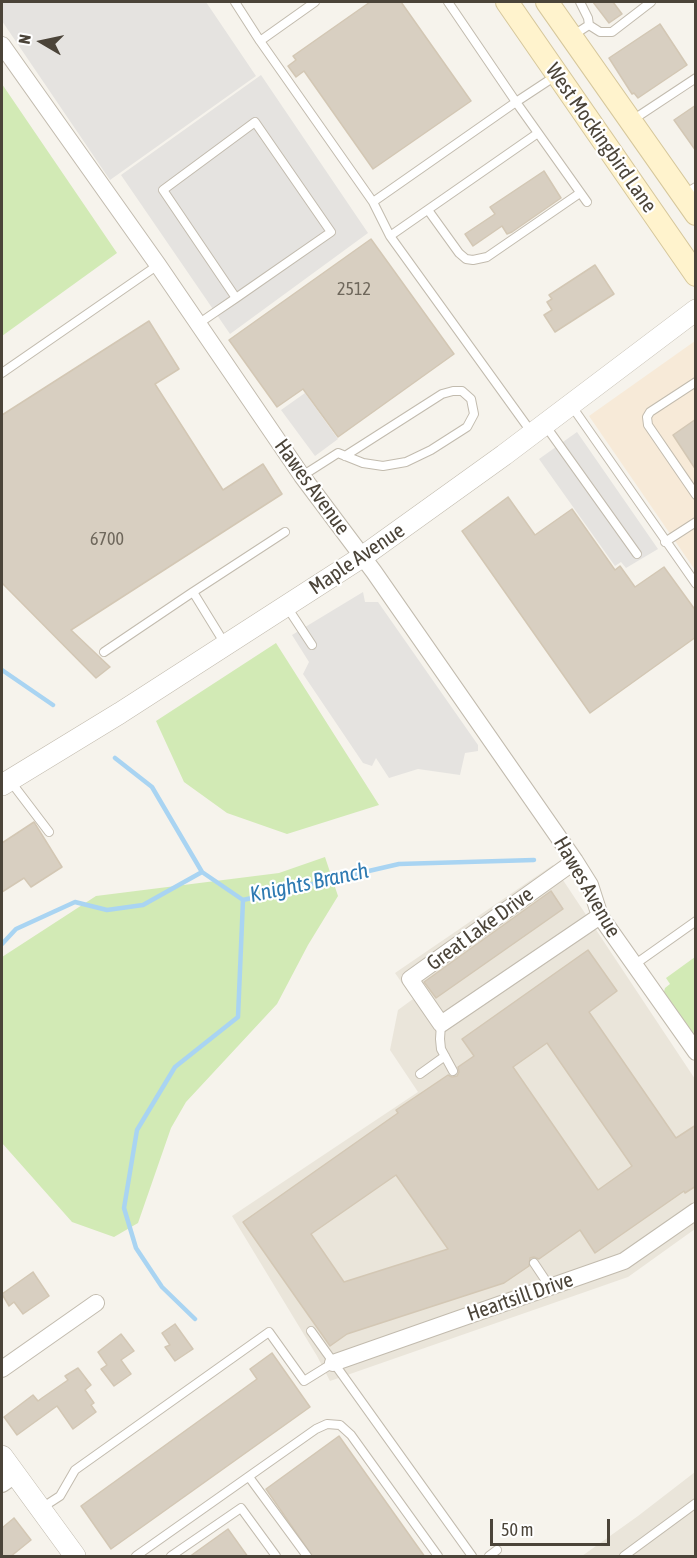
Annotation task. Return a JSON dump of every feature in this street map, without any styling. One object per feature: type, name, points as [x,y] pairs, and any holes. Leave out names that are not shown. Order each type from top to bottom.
[{"type":"main road","name":"West Mockingbird Lane","points":[[507,2],[696,275]]},
{"type":"main road","name":"West Mockingbird Lane","points":[[547,2],[580,31],[585,57],[691,199]]},
{"type":"main road","points":[[558,75],[585,57]]},
{"type":"street","name":"Hawes Avenue","points":[[2,45],[574,861],[590,885],[600,916],[696,1052]]},
{"type":"street","name":"Maple Avenue","points":[[6,783],[120,713],[363,557],[539,429],[696,310]]},
{"type":"street","name":"Great Lake Drive","points":[[441,1024],[410,979],[574,861]]},
{"type":"street","points":[[441,1024],[600,916]]},
{"type":"street","name":"Heartsill Drive","points":[[333,1363],[624,1261],[696,1211]]},
{"type":"street","points":[[2,1369],[96,1303]]},
{"type":"street","points":[[2,1456],[8,1480],[40,1509],[75,1557]]},
{"type":"lane","points":[[235,2],[373,202],[390,237],[637,554]]},
{"type":"lane","points":[[260,41],[315,2]]},
{"type":"lane","points":[[448,2],[586,202]]},
{"type":"lane","points":[[579,2],[588,18],[580,31],[612,33],[651,2]]},
{"type":"lane","points":[[373,202],[558,75]]},
{"type":"lane","points":[[631,121],[696,78]]},
{"type":"lane","points":[[198,324],[236,298],[331,232],[255,122],[163,190],[236,298]]},
{"type":"lane","points":[[390,237],[538,133]]},
{"type":"lane","points":[[428,210],[459,253],[466,259],[473,260],[487,257],[580,193]]},
{"type":"lane","points":[[2,373],[158,265]]},
{"type":"lane","points":[[696,382],[655,409],[647,417],[648,425],[696,495]]},
{"type":"lane","points":[[302,476],[338,453],[345,456],[363,463],[383,466],[406,462],[431,450],[466,427],[474,414],[471,399],[462,391],[442,394],[345,456]]},
{"type":"lane","points":[[571,405],[696,584]]},
{"type":"lane","points":[[665,542],[696,522]]},
{"type":"lane","points":[[104,652],[285,532]]},
{"type":"lane","points":[[193,592],[226,645]]},
{"type":"lane","points":[[287,607],[312,645]]},
{"type":"lane","points":[[6,783],[49,832]]},
{"type":"lane","points":[[634,965],[696,921]]},
{"type":"lane","points":[[441,1024],[441,1049],[453,1071]]},
{"type":"lane","points":[[420,1074],[445,1056]]},
{"type":"lane","points":[[534,1263],[550,1287]]},
{"type":"lane","points":[[311,1331],[472,1557]]},
{"type":"lane","points":[[40,1509],[60,1496],[75,1470],[269,1332],[304,1381],[333,1363]]},
{"type":"lane","points":[[136,1557],[316,1429],[327,1424],[340,1425],[351,1435],[438,1557]]},
{"type":"lane","points":[[249,1477],[307,1557]]},
{"type":"lane","points":[[624,1557],[696,1503]]},
{"type":"lane","points":[[171,1557],[241,1508],[276,1557]]},
{"type":"lane","points":[[489,1557],[496,1550]]},
{"type":"shaded area","points":[[2,2],[206,2],[256,76],[110,180],[2,21]]},
{"type":"shaded area","points":[[261,75],[368,233],[230,334],[121,175]]},
{"type":"shaded area","points":[[695,341],[695,570],[589,416]]},
{"type":"shaded area","points":[[305,393],[338,439],[315,456],[281,410]]},
{"type":"shaded area","points":[[577,432],[658,549],[626,568],[621,562],[615,566],[539,459]]},
{"type":"shaded area","points":[[363,592],[365,602],[378,602],[478,745],[478,751],[465,753],[460,775],[418,769],[389,778],[376,758],[372,766],[363,763],[303,674],[309,662],[292,635]]},
{"type":"shaded area","points":[[553,865],[695,1079],[695,1229],[628,1277],[330,1381],[232,1216],[418,1092],[390,1050],[398,1010],[413,999],[395,973]]},
{"type":"shaded area","points":[[695,1472],[695,1556],[582,1556],[638,1516]]},
{"type":"green space","points":[[2,84],[117,253],[2,336]]},
{"type":"green space","points":[[276,643],[379,805],[287,834],[227,813],[184,782],[156,721]]},
{"type":"green space","points":[[325,857],[338,896],[308,945],[277,1004],[186,1102],[171,1128],[138,1223],[114,1237],[72,1222],[2,1143],[2,957],[96,896],[279,873]]},
{"type":"green space","points":[[695,957],[695,1041],[663,995],[665,988],[670,984],[666,978]]},
{"type":"building","points":[[370,2],[401,2],[471,101],[373,169],[304,71],[296,77],[288,66],[296,60],[293,56]]},
{"type":"building","points":[[593,2],[613,2],[622,14],[609,23]]},
{"type":"building","points":[[660,24],[687,65],[638,98],[634,93],[632,94],[609,58]]},
{"type":"building","points":[[696,105],[696,151],[674,120]]},
{"type":"building","points":[[544,171],[561,198],[512,232],[507,234],[502,226],[473,246],[465,234],[495,214],[490,207]]},
{"type":"building","points":[[371,239],[454,354],[338,437],[303,389],[277,407],[229,340]]},
{"type":"building","points":[[595,265],[614,294],[555,332],[544,315],[552,310],[547,302],[552,299],[549,295]]},
{"type":"building","points":[[149,321],[179,369],[155,384],[223,490],[263,464],[282,494],[71,630],[110,667],[96,678],[2,583],[2,415]]},
{"type":"building","points":[[696,419],[696,470],[673,435]]},
{"type":"building","points":[[508,497],[535,535],[572,509],[615,570],[620,566],[635,587],[664,567],[696,611],[696,637],[590,713],[462,531]]},
{"type":"building","points":[[34,822],[62,867],[31,887],[24,878],[2,892],[2,843]]},
{"type":"building","points":[[551,891],[563,909],[436,998],[424,982]]},
{"type":"building","points":[[588,950],[617,991],[589,1012],[676,1138],[696,1125],[696,1186],[685,1193],[684,1191],[595,1253],[580,1230],[539,1259],[530,1258],[529,1266],[504,1283],[347,1334],[330,1346],[243,1222],[398,1113],[396,1110],[448,1075],[457,1076],[458,1067],[474,1056],[462,1039]],"holes":[[[547,1043],[632,1166],[598,1190],[513,1067]],[[396,1175],[448,1249],[344,1282],[311,1234]]]},
{"type":"building","points":[[33,1272],[49,1296],[23,1314],[14,1302],[9,1306],[2,1294]]},
{"type":"building","points":[[175,1324],[193,1349],[175,1361],[165,1347],[170,1345],[162,1333]]},
{"type":"building","points":[[121,1334],[134,1351],[121,1360],[131,1374],[114,1386],[101,1369],[107,1365],[98,1352]]},
{"type":"building","points":[[272,1353],[310,1407],[111,1549],[81,1506],[257,1379],[250,1369]]},
{"type":"building","points":[[78,1368],[91,1385],[85,1390],[94,1403],[91,1405],[96,1412],[73,1429],[57,1406],[17,1435],[4,1417],[33,1395],[38,1401],[68,1380],[65,1376]]},
{"type":"building","points":[[339,1436],[425,1557],[313,1557],[266,1489]]},
{"type":"building","points":[[14,1518],[31,1540],[10,1557],[2,1557],[2,1528]]},
{"type":"building","points":[[228,1529],[248,1557],[189,1557]]},
{"type":"waterway","name":"Knights Branch","points":[[2,670],[53,705]]},
{"type":"waterway","name":"Knights Branch","points":[[115,758],[152,787],[202,872],[243,900],[399,864],[534,860]]},
{"type":"waterway","points":[[2,944],[16,929],[75,902],[107,910],[143,905],[202,872]]},
{"type":"waterway","points":[[195,1319],[162,1287],[136,1248],[124,1208],[137,1130],[175,1067],[238,1017],[243,900]]}]
